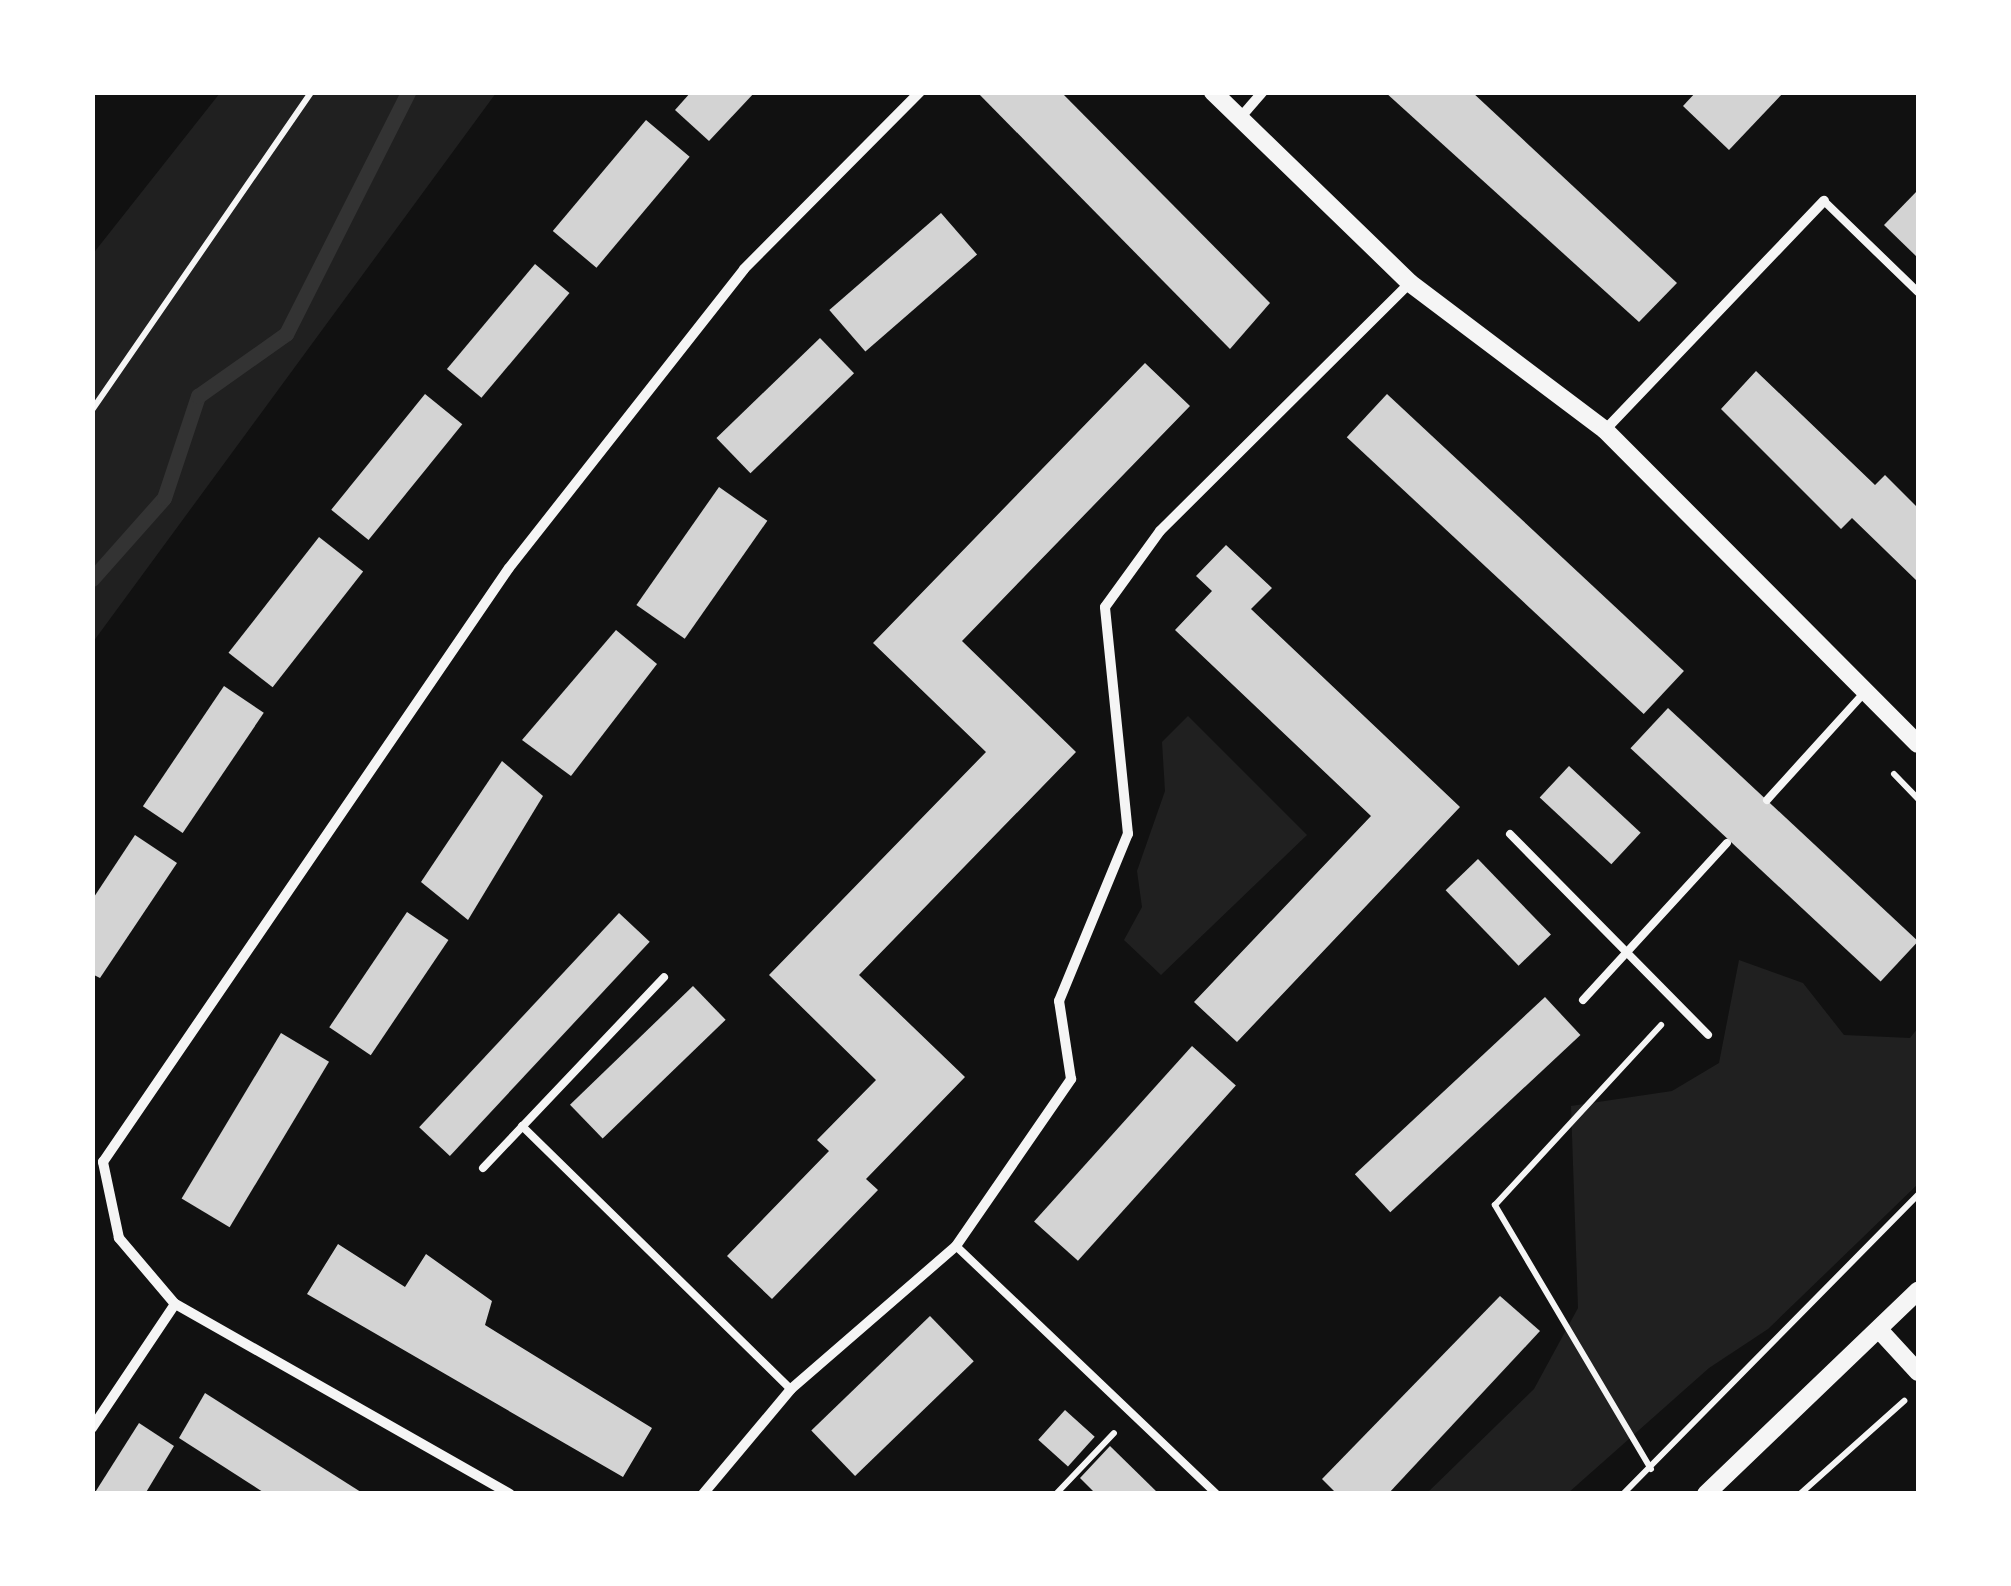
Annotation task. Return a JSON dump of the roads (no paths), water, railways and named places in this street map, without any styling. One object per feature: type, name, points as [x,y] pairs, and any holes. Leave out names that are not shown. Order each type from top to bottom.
[{"type":"street","points":[[510,1494],[174,1304],[118,1238],[103,1162],[510,568],[744,270],[920,92]]},
{"type":"street","points":[[1213,92],[1410,282],[1605,430],[1918,744]]},
{"type":"street","points":[[1240,118],[1264,92]]},
{"type":"street","points":[[1605,430],[1824,201]]},
{"type":"street","points":[[704,1494],[791,1389],[956,1246],[1071,1079],[1059,1001],[1128,834],[1105,607],[1160,531],[1410,282]]},
{"type":"street","points":[[1706,1494],[1882,1334],[1918,1291]]},
{"type":"street","points":[[92,1428],[174,1304]]},
{"type":"street","points":[[1882,1334],[1918,1372]]},
{"type":"lane","points":[[1824,201],[1918,292]]},
{"type":"lane","points":[[1767,800],[1866,692]]},
{"type":"lane","points":[[1510,834],[1708,1035]]},
{"type":"lane","points":[[1582,1000],[1727,843]]},
{"type":"lane","points":[[483,1168],[664,977]]},
{"type":"lane","points":[[522,1126],[791,1389]]},
{"type":"lane","points":[[956,1246],[1216,1494]]},
{"type":"waterway","points":[[92,579],[164,498],[198,396],[286,334],[408,92]]}]
